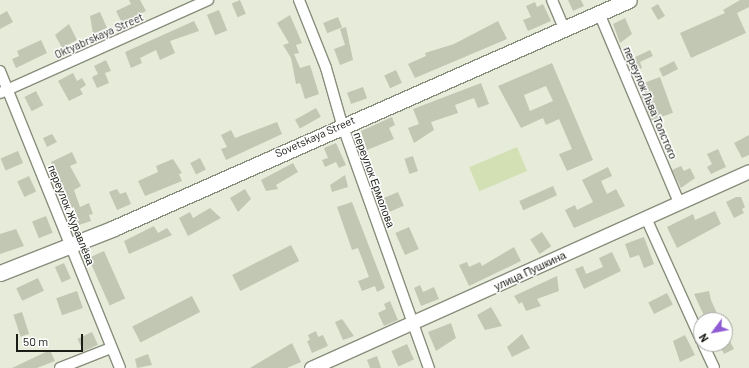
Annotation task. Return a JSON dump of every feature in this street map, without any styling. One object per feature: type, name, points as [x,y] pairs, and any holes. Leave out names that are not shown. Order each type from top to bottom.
[{"type":"main road","name":"Sovetskaya Street","points":[[0,273],[70,245],[342,124],[629,0]]},
{"type":"street","name":"Oktyabrskaya Street","points":[[4,91],[208,0]]},
{"type":"street","name":"переулок Ермолова","points":[[299,0],[326,68],[342,124],[429,368]]},
{"type":"street","points":[[552,0],[564,28]]},
{"type":"street","name":"переулок Льва Толстого","points":[[599,13],[679,202]]},
{"type":"street","name":"переулок Журавлёва","points":[[0,71],[4,91],[70,245],[120,368]]},
{"type":"street","name":"улица Пушкина","points":[[311,368],[414,324],[749,171]]},
{"type":"street","points":[[646,218],[693,322]]},
{"type":"street","points":[[60,368],[111,348]]},
{"type":"street","points":[[707,352],[714,368]]},
{"type":"green space","points":[[517,147],[527,171],[479,191],[469,167]]},
{"type":"building","points":[[129,0],[140,0],[146,11],[122,23],[116,11],[131,4]]},
{"type":"building","points":[[240,0],[246,14],[238,17],[232,4]]},
{"type":"building","points":[[568,0],[581,0],[584,6],[573,11]]},
{"type":"building","points":[[740,0],[749,0],[749,7],[737,13],[746,33],[691,58],[680,33],[725,13],[723,10]]},
{"type":"building","points":[[535,2],[537,7],[543,4],[551,21],[528,31],[523,20],[531,17],[526,6]]},
{"type":"building","points":[[658,4],[665,16],[658,20],[651,8]]},
{"type":"building","points":[[219,10],[227,30],[215,35],[207,15]]},
{"type":"building","points":[[7,11],[13,22],[0,29],[0,15]]},
{"type":"building","points":[[100,12],[107,28],[93,34],[90,16]]},
{"type":"building","points":[[290,15],[302,43],[296,45],[299,53],[294,54],[300,68],[310,65],[319,94],[305,99],[300,83],[296,84],[291,58],[283,45],[289,43],[277,23]]},
{"type":"building","points":[[338,17],[342,27],[327,33],[323,23]]},
{"type":"building","points":[[625,18],[632,34],[620,43],[613,24]]},
{"type":"building","points":[[194,21],[199,31],[170,41],[175,53],[160,60],[156,50],[140,58],[142,63],[131,68],[125,52]]},
{"type":"building","points":[[498,21],[507,39],[415,78],[408,64],[426,56],[425,53],[454,44]]},
{"type":"building","points":[[69,24],[77,40],[62,48],[55,35]]},
{"type":"building","points":[[346,27],[353,60],[340,65],[334,49],[345,45],[340,29]]},
{"type":"building","points":[[41,40],[47,53],[16,68],[12,59],[19,56],[17,51]]},
{"type":"building","points":[[650,50],[653,56],[640,62],[642,68],[633,72],[627,61]]},
{"type":"building","points":[[106,60],[111,71],[105,73],[109,83],[97,88],[92,77],[98,74],[94,66]]},
{"type":"building","points":[[674,61],[678,69],[663,77],[659,69]]},
{"type":"building","points":[[552,63],[593,160],[567,171],[559,154],[572,149],[559,119],[546,125],[543,118],[521,128],[498,86]],"holes":[[[546,86],[553,101],[530,111],[524,95]]]},
{"type":"building","points":[[396,70],[402,83],[390,88],[384,75]]},
{"type":"building","points":[[73,73],[77,81],[82,78],[86,85],[80,89],[83,94],[69,101],[58,81]]},
{"type":"building","points":[[660,77],[673,113],[650,121],[637,85]]},
{"type":"building","points":[[481,83],[489,104],[478,108],[474,98],[455,105],[458,113],[431,122],[434,130],[414,143],[408,128],[419,124],[413,109]]},
{"type":"building","points":[[363,87],[367,98],[351,104],[347,93]]},
{"type":"building","points":[[36,91],[43,105],[32,111],[24,97]]},
{"type":"building","points":[[316,108],[321,117],[300,128],[295,120]]},
{"type":"building","points":[[392,117],[395,125],[389,128],[394,139],[367,150],[361,131]]},
{"type":"building","points":[[277,122],[282,134],[226,160],[221,149],[227,147],[221,135],[231,130],[235,138]]},
{"type":"building","points":[[52,134],[57,142],[47,147],[43,138]]},
{"type":"building","points":[[749,135],[749,155],[742,158],[734,143]]},
{"type":"building","points":[[336,143],[346,165],[339,168],[336,162],[325,167],[322,160],[328,158],[324,148]]},
{"type":"building","points":[[718,149],[726,167],[711,174],[707,167],[712,164],[707,154]]},
{"type":"building","points":[[18,151],[23,163],[6,170],[1,158]]},
{"type":"building","points":[[72,152],[77,163],[70,166],[81,186],[74,190],[80,207],[89,203],[93,214],[89,215],[91,221],[79,225],[51,162]]},
{"type":"building","points":[[413,156],[418,171],[409,174],[404,159]]},
{"type":"building","points":[[200,158],[206,170],[196,175],[190,163]]},
{"type":"building","points":[[173,159],[182,173],[179,174],[182,181],[145,196],[138,181],[158,172],[156,166]]},
{"type":"building","points":[[293,163],[298,172],[276,185],[278,189],[266,191],[261,180]]},
{"type":"building","points":[[681,166],[684,171],[690,168],[695,178],[681,188],[672,170]]},
{"type":"building","points":[[608,167],[612,176],[601,181],[607,194],[616,189],[625,206],[574,228],[565,210],[575,205],[577,210],[593,202],[582,180]]},
{"type":"building","points":[[345,175],[348,187],[332,192],[330,185]]},
{"type":"building","points":[[29,176],[36,191],[24,197],[17,181]]},
{"type":"building","points":[[553,186],[557,195],[523,210],[519,201]]},
{"type":"building","points":[[117,189],[120,194],[126,192],[131,204],[117,210],[109,192]]},
{"type":"building","points":[[245,189],[251,199],[238,212],[230,198]]},
{"type":"building","points":[[398,192],[404,206],[389,212],[383,198]]},
{"type":"building","points":[[736,197],[741,197],[745,207],[742,209],[744,213],[734,218],[726,202]]},
{"type":"building","points":[[352,202],[385,288],[377,292],[375,286],[362,291],[358,281],[369,277],[358,248],[352,250],[337,207]]},
{"type":"building","points":[[210,208],[221,218],[188,236],[179,218],[190,212],[193,218]]},
{"type":"building","points":[[715,211],[721,224],[677,248],[667,227],[693,214],[695,220]]},
{"type":"building","points":[[46,216],[53,233],[39,238],[32,222]]},
{"type":"building","points":[[154,226],[158,233],[167,228],[172,235],[129,254],[124,241]]},
{"type":"building","points":[[409,227],[419,249],[405,255],[395,233]]},
{"type":"building","points":[[16,229],[24,246],[0,254],[0,234]]},
{"type":"building","points":[[542,232],[551,246],[540,254],[530,240]]},
{"type":"building","points":[[644,237],[654,264],[644,268],[639,255],[630,258],[625,244]]},
{"type":"building","points":[[291,245],[299,261],[240,291],[232,275]]},
{"type":"building","points":[[514,247],[521,261],[469,286],[459,265],[467,262],[469,267],[480,262],[482,266]]},
{"type":"building","points":[[104,251],[125,299],[110,305],[88,258]]},
{"type":"building","points":[[612,252],[621,271],[584,289],[575,269],[583,266],[586,274],[603,267],[599,258]]},
{"type":"building","points":[[64,263],[71,279],[62,283],[55,267]]},
{"type":"building","points":[[557,276],[559,291],[537,299],[541,306],[526,311],[522,302],[519,304],[514,296]]},
{"type":"building","points":[[38,278],[44,291],[22,301],[16,288]]},
{"type":"building","points":[[420,285],[423,292],[434,287],[439,299],[421,306],[414,288]]},
{"type":"building","points":[[77,291],[83,308],[62,315],[56,298]]},
{"type":"building","points":[[709,291],[716,312],[702,312],[694,294]]},
{"type":"building","points":[[667,293],[673,305],[654,314],[648,303]]},
{"type":"building","points":[[192,296],[200,312],[140,342],[132,326]]},
{"type":"building","points":[[390,301],[398,320],[384,326],[378,313],[386,309],[384,304]]},
{"type":"building","points":[[491,307],[502,326],[485,330],[477,315]]},
{"type":"building","points":[[22,312],[29,334],[21,337],[13,315]]},
{"type":"building","points":[[342,319],[354,336],[343,340],[335,322]]},
{"type":"building","points":[[451,323],[456,338],[436,351],[428,332]]},
{"type":"building","points":[[316,331],[318,337],[323,335],[328,346],[312,353],[307,341],[310,340],[308,335]]},
{"type":"building","points":[[92,332],[98,345],[83,351],[77,339]]},
{"type":"building","points":[[522,334],[530,348],[512,357],[507,347]]},
{"type":"building","points":[[685,335],[695,355],[680,362],[673,341]]},
{"type":"building","points":[[292,343],[301,362],[287,368],[250,368]]},
{"type":"building","points":[[407,344],[414,360],[398,366],[391,351]]},
{"type":"building","points":[[50,350],[55,361],[37,368],[12,368]]},
{"type":"building","points":[[148,354],[152,365],[137,368],[135,359]]},
{"type":"building","points":[[377,356],[381,368],[370,368],[367,360]]}]
